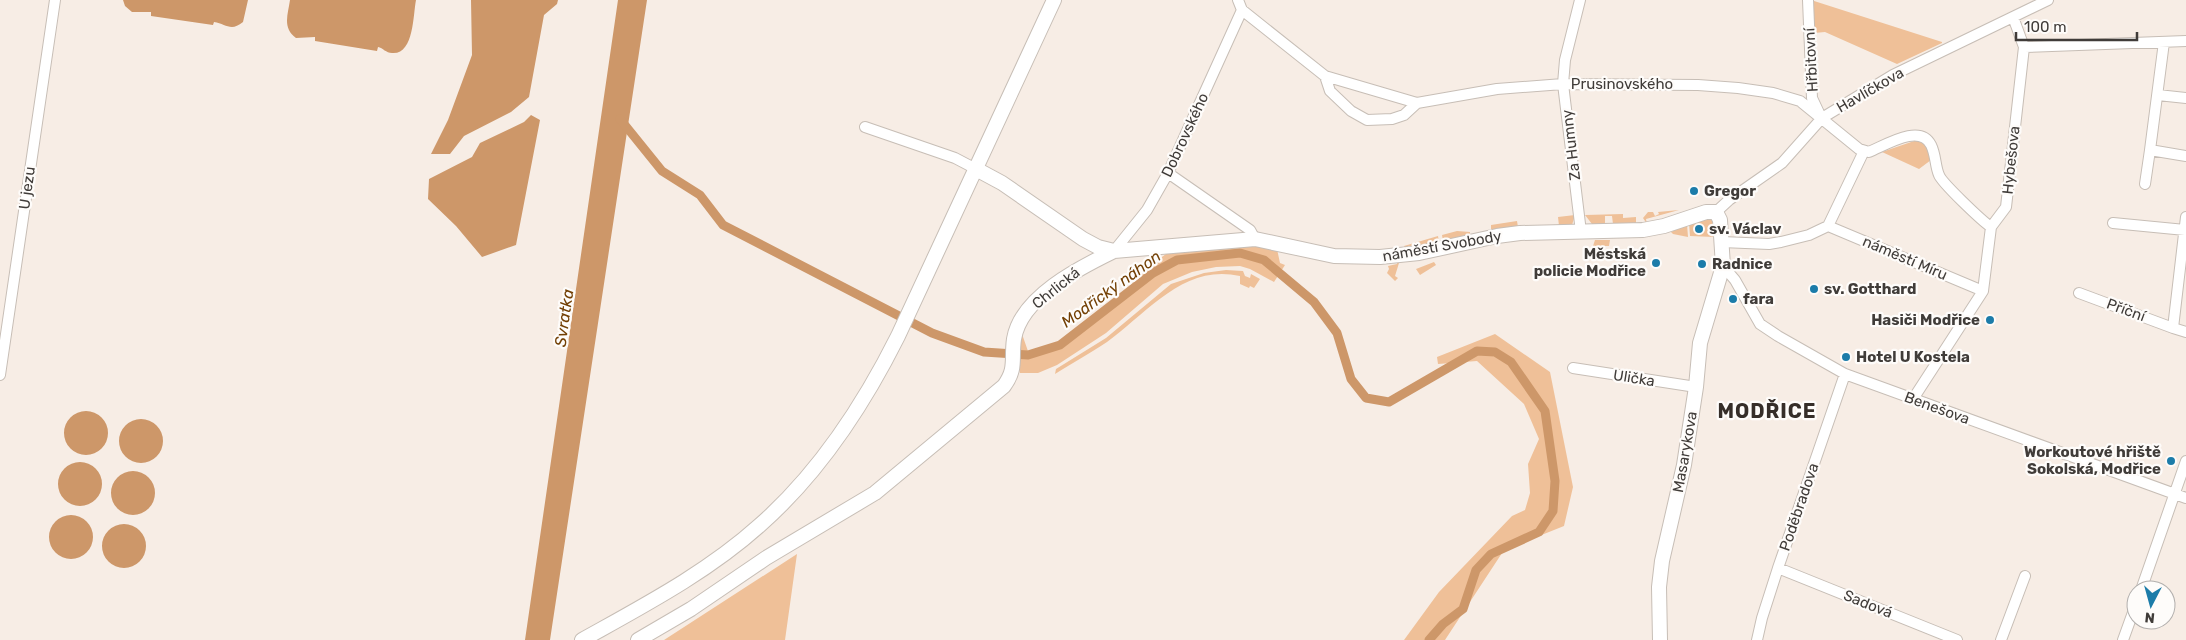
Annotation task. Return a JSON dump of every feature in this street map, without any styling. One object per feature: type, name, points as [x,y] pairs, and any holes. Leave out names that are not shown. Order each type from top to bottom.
[{"type":"street","name":"U jezu","points":[[0,375],[55,0]]},
{"type":"street","points":[[582,640],[695,574],[760,525],[792,493],[841,434],[873,383],[898,336],[1054,0]]},
{"type":"street","name":"Za Humny","points":[[1580,0],[1565,60],[1563,84],[1581,232]]},
{"type":"street","name":"Hřbitovní","points":[[1808,0],[1812,98],[1822,118]]},
{"type":"street","name":"Havlíčkova","points":[[1716,212],[1729,200],[1782,163],[1822,118],[1893,75],[2048,0]]},
{"type":"street","name":"Prusinovského","points":[[1240,5],[1325,76],[1417,103],[1497,89],[1563,84],[1698,84],[1738,88],[1773,93],[1800,101],[1859,149],[1864,151]]},
{"type":"street","name":"Dobrovského","points":[[1114,251],[1147,210],[1168,173],[1240,5]]},
{"type":"street","name":"Hybešova","points":[[1991,226],[2006,207],[2024,48],[2013,17]]},
{"type":"street","points":[[2024,48],[2186,41]]},
{"type":"street","points":[[2145,184],[2164,42]]},
{"type":"street","name":"Prusinovského","points":[[1325,76],[1330,91],[1351,111],[1367,120],[1392,119],[1404,115],[1417,103]]},
{"type":"street","points":[[2158,95],[2186,98]]},
{"type":"street","points":[[865,127],[955,158],[1002,183],[1083,239],[1098,247],[1114,251]]},
{"type":"street","points":[[1722,242],[1769,244],[1809,235],[1828,226],[1864,151],[1869,152],[1915,135],[1922,136],[1928,140],[1942,181],[1978,217],[1991,226],[1983,291],[1913,399]]},
{"type":"street","points":[[2150,150],[2186,156]]},
{"type":"street","points":[[1168,173],[1250,230],[1255,239]]},
{"type":"street","name":"náměstí Svobody","points":[[1114,251],[1255,239],[1334,256],[1380,257],[1419,253],[1497,236],[1643,230],[1664,226],[1706,212],[1716,212]]},
{"type":"street","points":[[1716,212],[1720,220],[1722,266]]},
{"type":"street","points":[[2173,328],[2186,216]]},
{"type":"street","points":[[2113,223],[2185,230]]},
{"type":"street","name":"náměstí Míru","points":[[1828,226],[1983,291]]},
{"type":"street","name":"Chrlická","points":[[638,640],[691,609],[750,568],[875,493],[1004,386],[1011,376],[1014,364],[1014,339],[1022,317],[1047,292],[1079,268],[1114,251]]},
{"type":"street","name":"Benešova","points":[[1722,266],[1734,280],[1760,324],[1845,374],[2186,498]]},
{"type":"street","name":"Masarykova","points":[[1660,640],[1659,587],[1662,561],[1684,465],[1696,388],[1700,343],[1722,266]]},
{"type":"street","name":"Příční","points":[[2079,293],[2186,332]]},
{"type":"street","name":"Ulička","points":[[1573,368],[1696,388]]},
{"type":"street","name":"Poděbradova","points":[[1757,640],[1778,568],[1845,374]]},
{"type":"street","points":[[2145,580],[2186,461]]},
{"type":"street","name":"Sadová","points":[[1778,568],[1957,640]]},
{"type":"street","points":[[2001,640],[2026,576]]},
{"type":"shaded area","points":[[123,0],[248,0],[243,22],[232,27],[214,22],[213,25],[151,16],[151,12],[132,12],[125,6]]},
{"type":"shaded area","points":[[290,0],[416,0],[411,33],[405,48],[399,52],[392,53],[378,47],[377,51],[315,41],[315,37],[296,38],[287,25]]},
{"type":"shaded area","points":[[471,0],[558,0],[557,4],[544,15],[529,97],[511,112],[464,136],[450,154],[431,154],[448,120],[472,55]]},
{"type":"shaded area","points":[[618,0],[647,0],[550,640],[525,640]]},
{"type":"shaded area","points":[[1811,0],[1942,43],[1897,64],[1825,32],[1814,33]]},
{"type":"shaded area","points":[[531,115],[540,120],[516,245],[482,257],[456,226],[428,199],[429,179],[472,157],[480,143],[524,122]]},
{"type":"shaded area","points":[[1917,140],[1927,148],[1931,160],[1919,169],[1882,152]]},
{"type":"shaded area","points":[[1679,210],[1646,219],[1647,224],[1643,218],[1648,212],[1653,212],[1655,216],[1659,214],[1658,212]]},
{"type":"shaded area","points":[[1623,214],[1623,218],[1636,217],[1636,223],[1613,224],[1612,216],[1605,216],[1605,224],[1592,224],[1585,215]]},
{"type":"shaded area","points":[[1575,215],[1572,225],[1559,226],[1558,217]]},
{"type":"shaded area","points":[[1705,217],[1713,219],[1714,237],[1690,236],[1689,223]]},
{"type":"shaded area","points":[[1517,221],[1518,227],[1491,230],[1491,225]]},
{"type":"shaded area","points":[[1687,224],[1688,237],[1671,232]]},
{"type":"shaded area","points":[[1457,231],[1470,232],[1470,234],[1443,241],[1442,235]]},
{"type":"shaded area","points":[[1438,236],[1439,242],[1405,250],[1404,246]]},
{"type":"shaded area","points":[[1595,240],[1610,240],[1609,246],[1593,246]]},
{"type":"shaded area","points":[[1241,243],[1277,249],[1280,263],[1285,265],[1274,282],[1250,269],[1240,266],[1216,267],[1192,272],[1163,284],[1106,333],[1057,365],[1038,373],[1020,373],[1017,358],[1022,334],[1029,354],[1060,344],[1142,279],[1139,274],[1166,254],[1179,249]]},
{"type":"shaded area","points":[[1397,262],[1403,263],[1399,263],[1395,276],[1398,278],[1395,281],[1387,273],[1388,266],[1397,264]]},
{"type":"shaded area","points":[[1434,262],[1436,265],[1420,275],[1416,269]]},
{"type":"shaded area","points":[[1226,270],[1243,271],[1245,276],[1250,278],[1251,274],[1260,279],[1254,288],[1240,284],[1240,276],[1220,274],[1201,277],[1184,284],[1152,305],[1107,342],[1055,374],[1056,369],[1106,338],[1171,284],[1204,273]]},
{"type":"shaded area","points":[[1495,334],[1550,372],[1573,487],[1564,526],[1504,550],[1445,640],[1404,640],[1439,592],[1512,516],[1525,510],[1530,493],[1528,464],[1539,439],[1524,404],[1477,361],[1438,364],[1437,357]]},
{"type":"shaded area","points":[[86,411],[98,415],[104,421],[108,433],[104,445],[98,451],[86,455],[74,451],[68,445],[64,433],[68,421],[74,415]]},
{"type":"shaded area","points":[[141,419],[153,423],[159,429],[163,441],[159,453],[153,459],[141,463],[129,459],[123,453],[119,441],[123,429],[129,423]]},
{"type":"shaded area","points":[[80,462],[92,466],[98,472],[102,484],[98,496],[92,502],[80,506],[68,502],[62,496],[58,484],[62,472],[68,466]]},
{"type":"shaded area","points":[[133,471],[145,475],[151,481],[155,493],[151,505],[145,511],[133,515],[121,511],[115,505],[111,493],[115,481],[121,475]]},
{"type":"shaded area","points":[[71,515],[83,519],[89,525],[93,537],[89,549],[83,555],[71,559],[59,555],[53,549],[49,537],[53,525],[59,519]]},
{"type":"shaded area","points":[[124,524],[136,528],[142,534],[146,546],[142,558],[136,564],[124,568],[112,564],[106,558],[102,546],[106,534],[112,528]]},
{"type":"shaded area","points":[[797,554],[785,640],[664,640]]},
{"type":"waterway","name":"Modřický náhon","points":[[620,119],[662,171],[700,195],[723,225],[932,333],[984,352],[1028,355],[1060,345],[1153,273],[1177,260],[1240,253],[1264,260],[1314,302],[1337,333],[1351,379],[1366,398],[1389,402],[1477,351],[1495,352],[1511,362],[1545,411],[1555,481],[1553,511],[1539,532],[1491,554],[1476,570],[1463,609],[1443,624],[1429,640]]},
{"type":"place","name":"Gregor","points":[[1694,191]]},
{"type":"place","name":"sv. Václav","points":[[1699,229]]},
{"type":"place","name":"Městská policie Modřice","points":[[1656,263]]},
{"type":"place","name":"Radnice","points":[[1702,264]]},
{"type":"place","name":"sv. Gotthard","points":[[1814,289]]},
{"type":"place","name":"fara","points":[[1733,299]]},
{"type":"place","name":"Hasiči Modřice","points":[[1990,320]]},
{"type":"place","name":"Hotel U Kostela","points":[[1846,357]]},
{"type":"place","name":"Workoutové hřiště Sokolská, Modřice","points":[[2171,461]]},
{"type":"district","name":"MODŘICE","points":[[1767,411]]},
{"type":"water label","name":"Svratka","points":[[564,318]]}]
